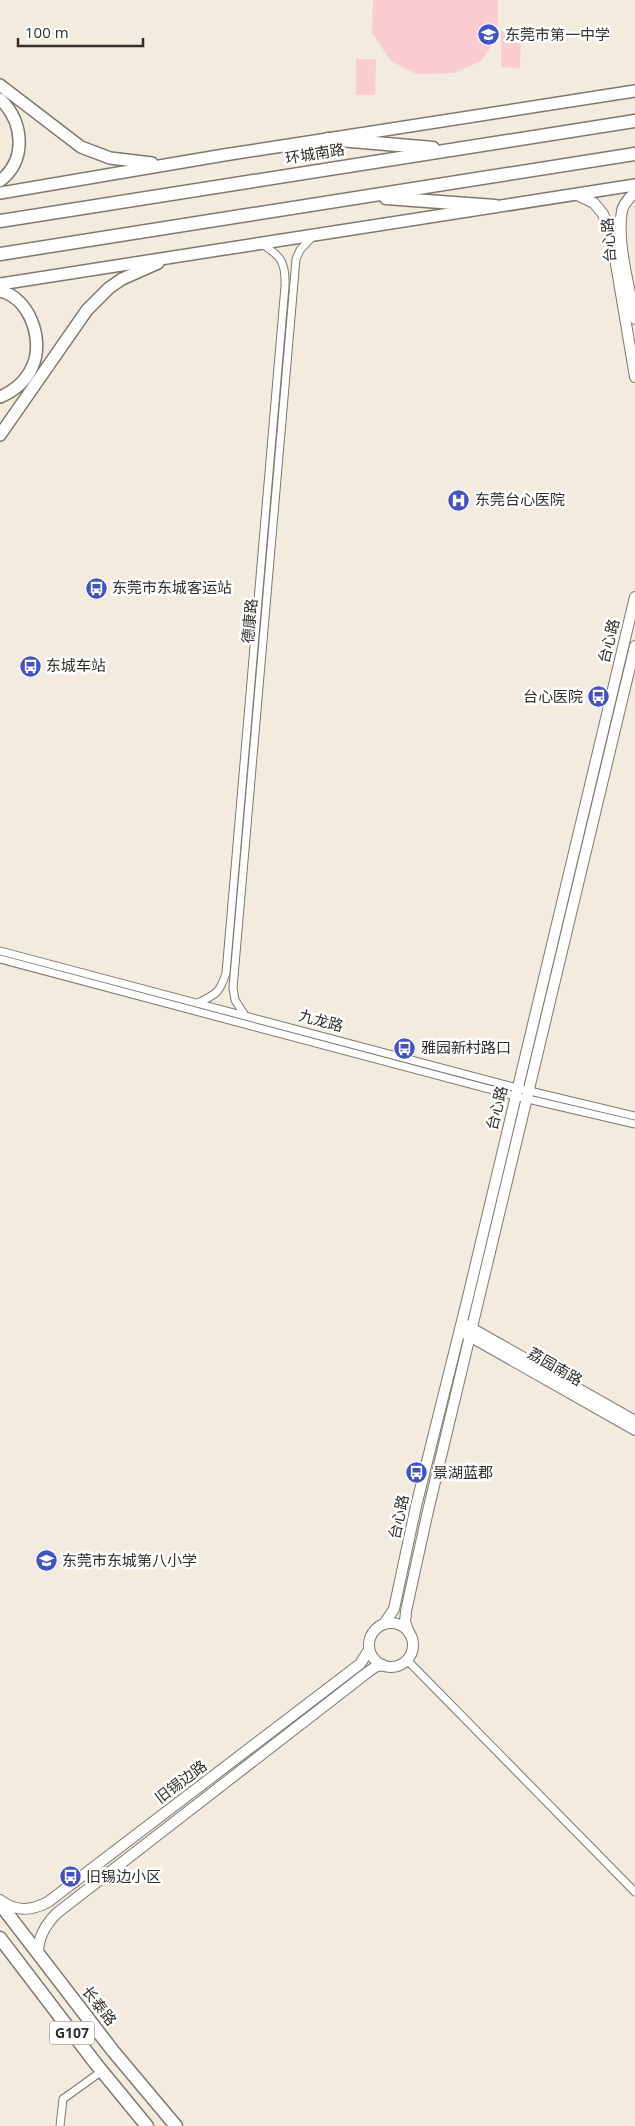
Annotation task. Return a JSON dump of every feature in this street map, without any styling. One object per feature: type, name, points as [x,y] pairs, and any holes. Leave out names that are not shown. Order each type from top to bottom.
[{"type":"highway","name":"环城南路","points":[[0,221],[635,121]]},
{"type":"highway","points":[[328,139],[453,149]]},
{"type":"highway","points":[[0,254],[635,154]]},
{"type":"highway","points":[[364,196],[495,206]]},
{"type":"highway","name":"长泰路","points":[[0,1904],[113,2051],[176,2126]]},
{"type":"highway","name":"G107","points":[[0,1938],[102,2071],[148,2126]]},
{"type":"main road","points":[[0,85],[81,147],[110,158],[137,162],[176,164]]},
{"type":"main road","points":[[0,193],[635,91]]},
{"type":"main road","points":[[0,99],[14,116],[20,140],[16,162],[11,171],[0,181]]},
{"type":"main road","points":[[0,284],[635,185]]},
{"type":"main road","name":"台心路","points":[[635,192],[622,209],[621,239],[635,319]]},
{"type":"main road","name":"台心路","points":[[575,194],[594,203],[603,214],[608,226],[635,377]]},
{"type":"main road","points":[[0,435],[87,310],[98,299],[122,279],[185,254]]},
{"type":"main road","points":[[0,291],[11,295],[27,311],[33,328],[36,346],[33,365],[27,375],[15,389],[0,397]]},
{"type":"main road","name":"台心路","points":[[409,1634],[405,1622],[408,1598],[516,1092],[635,597]]},
{"type":"main road","name":"台心路","points":[[384,1624],[394,1609],[416,1506],[527,1095],[635,646]]},
{"type":"main road","name":"荔园南路","points":[[465,1329],[635,1421]]},
{"type":"main road","name":"荔园南路","points":[[465,1329],[635,1430]]},
{"type":"main road","points":[[384,1624],[398,1625],[409,1634],[413,1647],[407,1660],[394,1667],[383,1666],[374,1659],[370,1650],[370,1639],[373,1632],[384,1624]]},
{"type":"main road","name":"旧锡边路","points":[[0,1900],[16,1910],[31,1910],[48,1902],[360,1664],[370,1650]]},
{"type":"main road","name":"旧锡边路","points":[[38,1953],[39,1941],[43,1932],[49,1921],[57,1913],[368,1672],[375,1667],[383,1666]]},
{"type":"street","name":"德康路","points":[[244,1014],[235,1000],[234,975],[294,273],[296,259],[300,250],[315,234]]},
{"type":"street","name":"德康路","points":[[198,1002],[214,996],[221,989],[226,973],[283,305],[285,273],[282,261],[275,253],[259,243]]},
{"type":"street","name":"九龙路","points":[[0,951],[244,1014],[635,1124]]},
{"type":"street","name":"九龙路","points":[[0,959],[516,1092]]},
{"type":"street","name":"九龙路","points":[[527,1095],[635,1116]]},
{"type":"street","points":[[407,1660],[635,1892]]},
{"type":"street","points":[[60,2126],[63,2099],[102,2071]]},
{"type":"shaded area","points":[[373,0],[498,0],[498,36],[481,61],[454,73],[416,74],[391,61],[372,33]]},
{"type":"shaded area","points":[[501,31],[521,32],[520,68],[501,67]]},
{"type":"shaded area","points":[[356,59],[376,59],[375,95],[356,95]]},
{"type":"place","name":"东莞市第一中学","points":[[489,35]]},
{"type":"place","name":"东莞台心医院","points":[[459,500]]},
{"type":"place","name":"东莞市东城客运站","points":[[96,588]]},
{"type":"place","name":"东城车站","points":[[30,666]]},
{"type":"place","name":"台心医院","points":[[599,697]]},
{"type":"place","name":"雅园新村路口","points":[[405,1048]]},
{"type":"place","name":"景湖蓝郡","points":[[417,1473]]},
{"type":"place","name":"东莞市东城第八小学","points":[[46,1561]]},
{"type":"place","name":"旧锡边小区","points":[[70,1877]]}]
